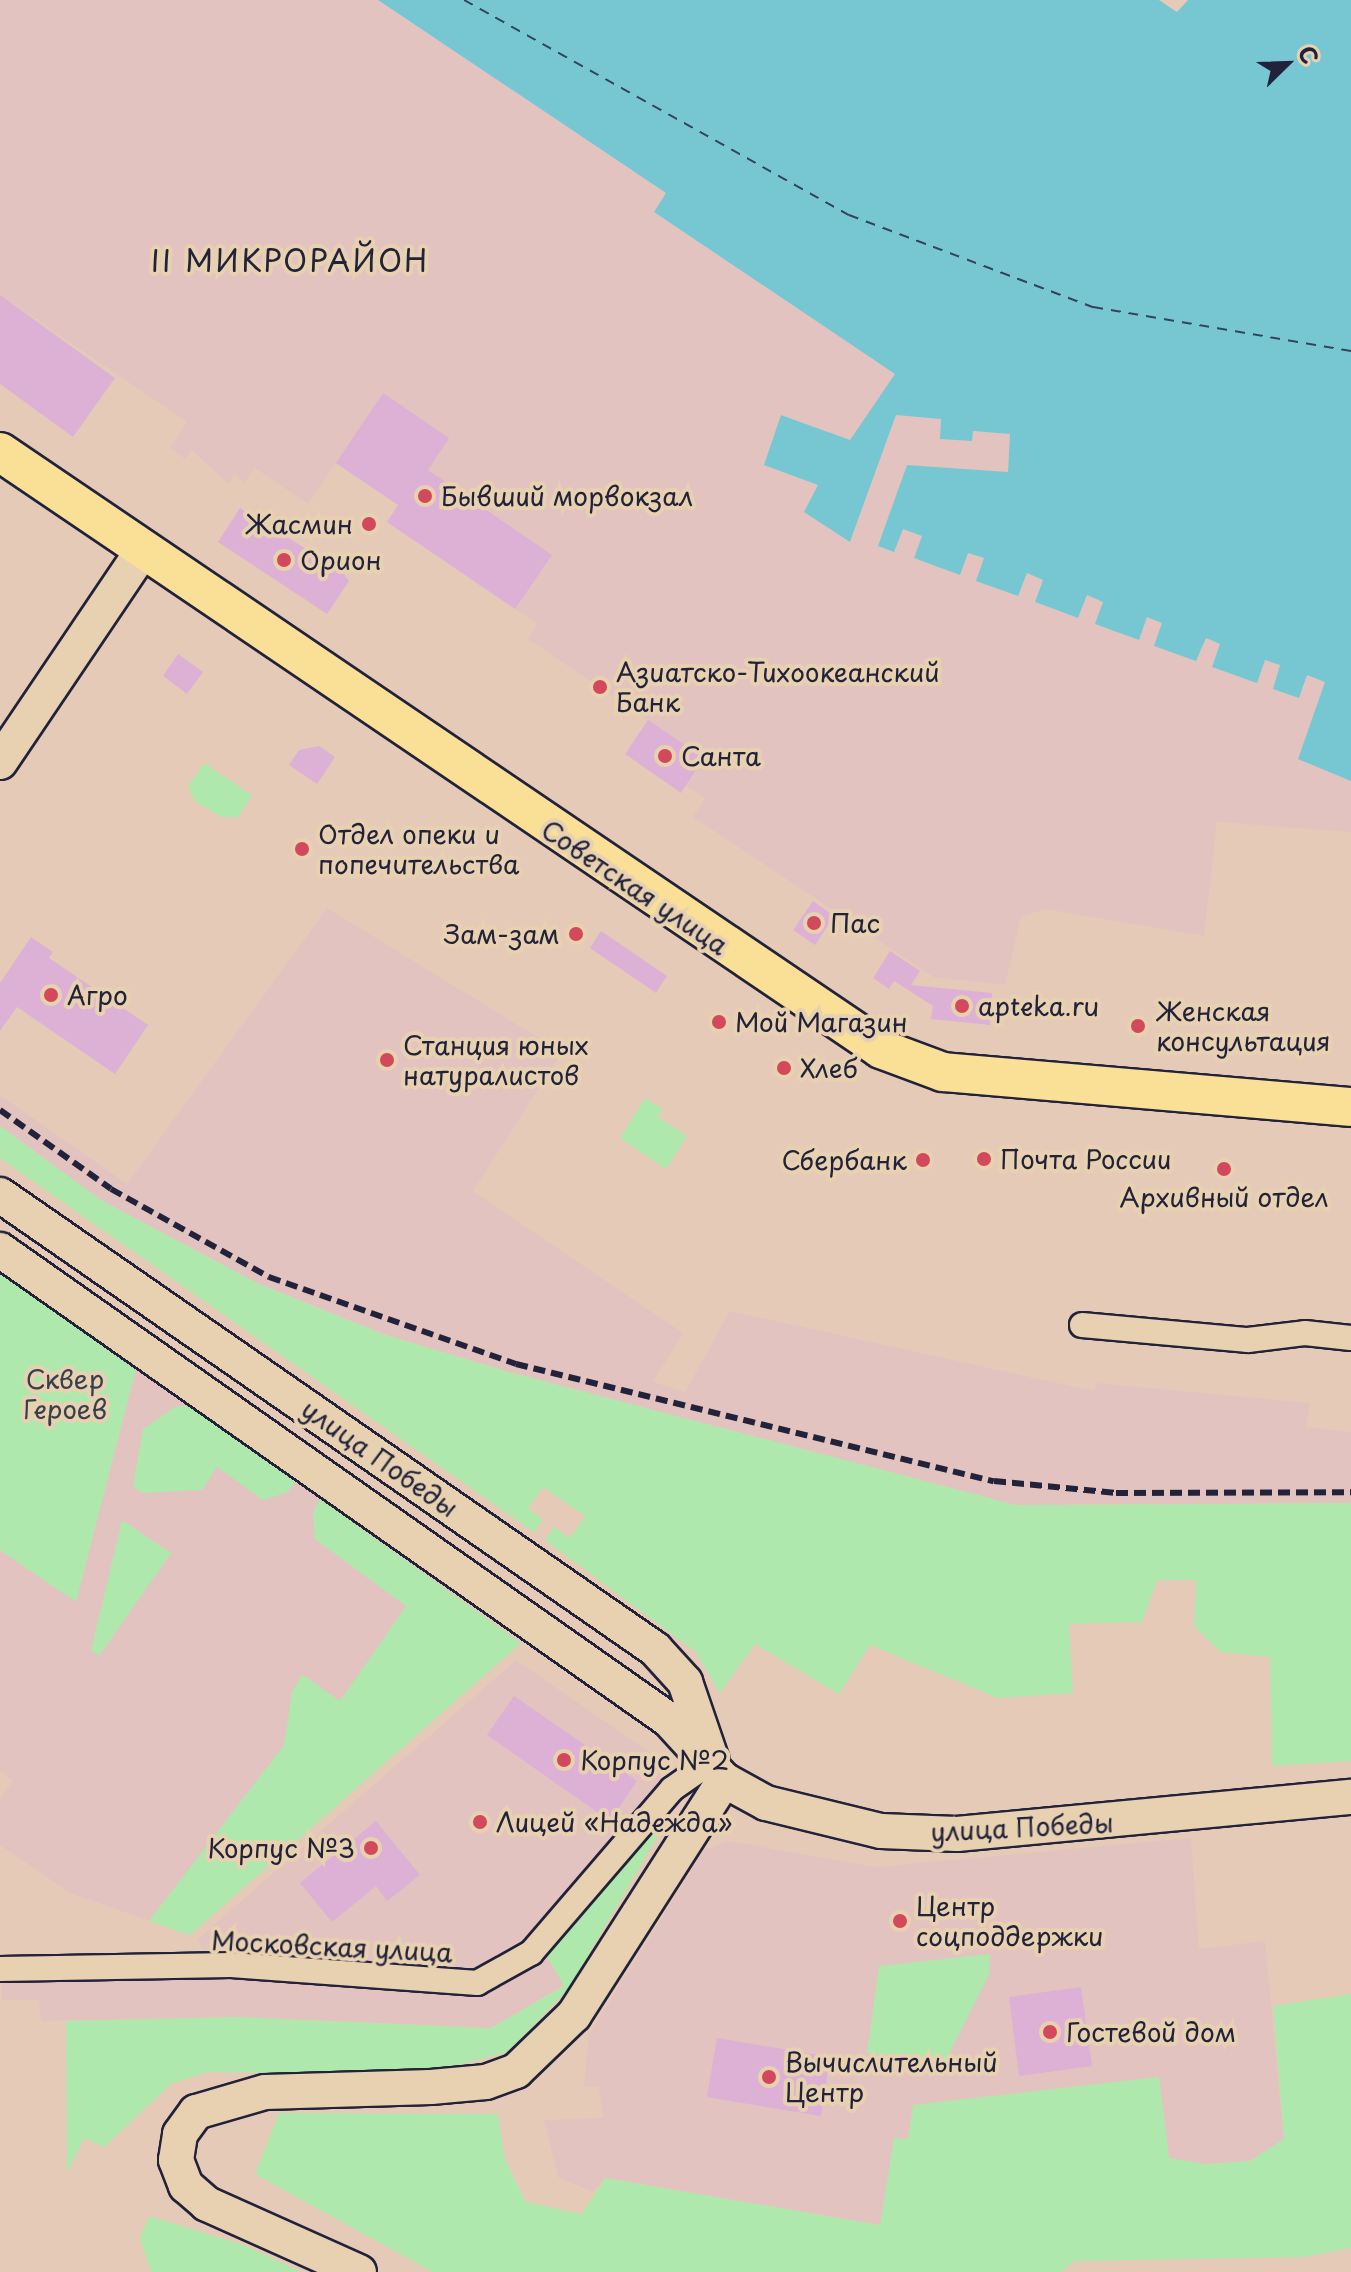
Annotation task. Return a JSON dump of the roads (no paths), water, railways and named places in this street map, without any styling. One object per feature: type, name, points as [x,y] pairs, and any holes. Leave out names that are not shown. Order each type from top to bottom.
[{"type":"main road","name":"Советская улица","points":[[0,452],[881,1049],[943,1072],[1351,1107]]},
{"type":"main road","points":[[0,762],[143,550]]},
{"type":"main road","name":"улица Победы","points":[[0,1195],[655,1649],[685,1682],[718,1771]]},
{"type":"main road","name":"улица Победы","points":[[0,1250],[656,1711],[718,1771],[814,1819],[881,1831],[957,1834],[1351,1797]]},
{"type":"main road","points":[[359,2272],[207,2204],[186,2186],[176,2160],[180,2134],[196,2112],[265,2092],[431,2087],[486,2082],[516,2071],[574,2015],[718,1771]]},
{"type":"street","points":[[1082,1325],[1248,1340],[1305,1333],[1351,1338]]},
{"type":"street","name":"Московская улица","points":[[0,1969],[231,1965],[477,1983],[531,1953],[672,1789],[718,1771]]},
{"type":"water","points":[[378,0],[1159,0],[1177,12],[1188,0],[1351,0],[1351,781],[1298,759],[1325,682],[1307,675],[1299,698],[1273,689],[1280,665],[1265,660],[1257,683],[1212,667],[1220,644],[1206,638],[1196,661],[1154,646],[1162,623],[1147,617],[1139,640],[1095,624],[1103,602],[1087,595],[1078,618],[1035,602],[1043,580],[1027,573],[1018,596],[976,581],[984,558],[968,553],[960,575],[914,558],[922,536],[903,529],[894,552],[878,546],[907,465],[1008,472],[1010,434],[973,431],[972,441],[940,439],[941,419],[896,415],[850,542],[804,512],[818,485],[764,465],[781,415],[850,440],[895,374],[654,212],[666,193]]},
{"type":"railway","points":[[0,1110],[111,1189],[269,1277],[516,1364],[994,1481],[1116,1493],[1351,1492]]},
{"type":"place","name":"Бывший морвокзал","points":[[425,496]]},
{"type":"place","name":"Жасмин","points":[[369,524]]},
{"type":"place","name":"Орион","points":[[284,560]]},
{"type":"place","name":"Азиатско-Тихоокеанский Банк","points":[[600,687]]},
{"type":"place","name":"Санта","points":[[665,756]]},
{"type":"place","name":"Отдел опеки и попечительства","points":[[302,849]]},
{"type":"place","name":"Пас","points":[[814,923]]},
{"type":"place","name":"Зам-зам","points":[[576,934]]},
{"type":"place","name":"Агро","points":[[51,995]]},
{"type":"place","name":"apteka.ru","points":[[962,1006]]},
{"type":"place","name":"Мой Магазин","points":[[719,1022]]},
{"type":"place","name":"Женская консультация","points":[[1138,1026]]},
{"type":"place","name":"Станция юных натуралистов","points":[[387,1060]]},
{"type":"place","name":"Хлеб","points":[[784,1068]]},
{"type":"place","name":"Почта России","points":[[984,1159]]},
{"type":"place","name":"Сбербанк","points":[[923,1160]]},
{"type":"place","name":"Архивный отдел","points":[[1224,1169]]},
{"type":"place","name":"Корпус №2","points":[[564,1760]]},
{"type":"place","name":"Лицей «Надежда»","points":[[480,1822]]},
{"type":"place","name":"Корпус №3","points":[[371,1848]]},
{"type":"place","name":"Центр соцподдержки","points":[[900,1921]]},
{"type":"place","name":"Гостевой дом","points":[[1050,2032]]},
{"type":"place","name":"Вычислительный Центр","points":[[769,2077]]},
{"type":"district","name":"II МИКРОРАЙОН","points":[[290,260]]},
{"type":"park label","name":"Сквер Героев","points":[[65,1394]]}]
